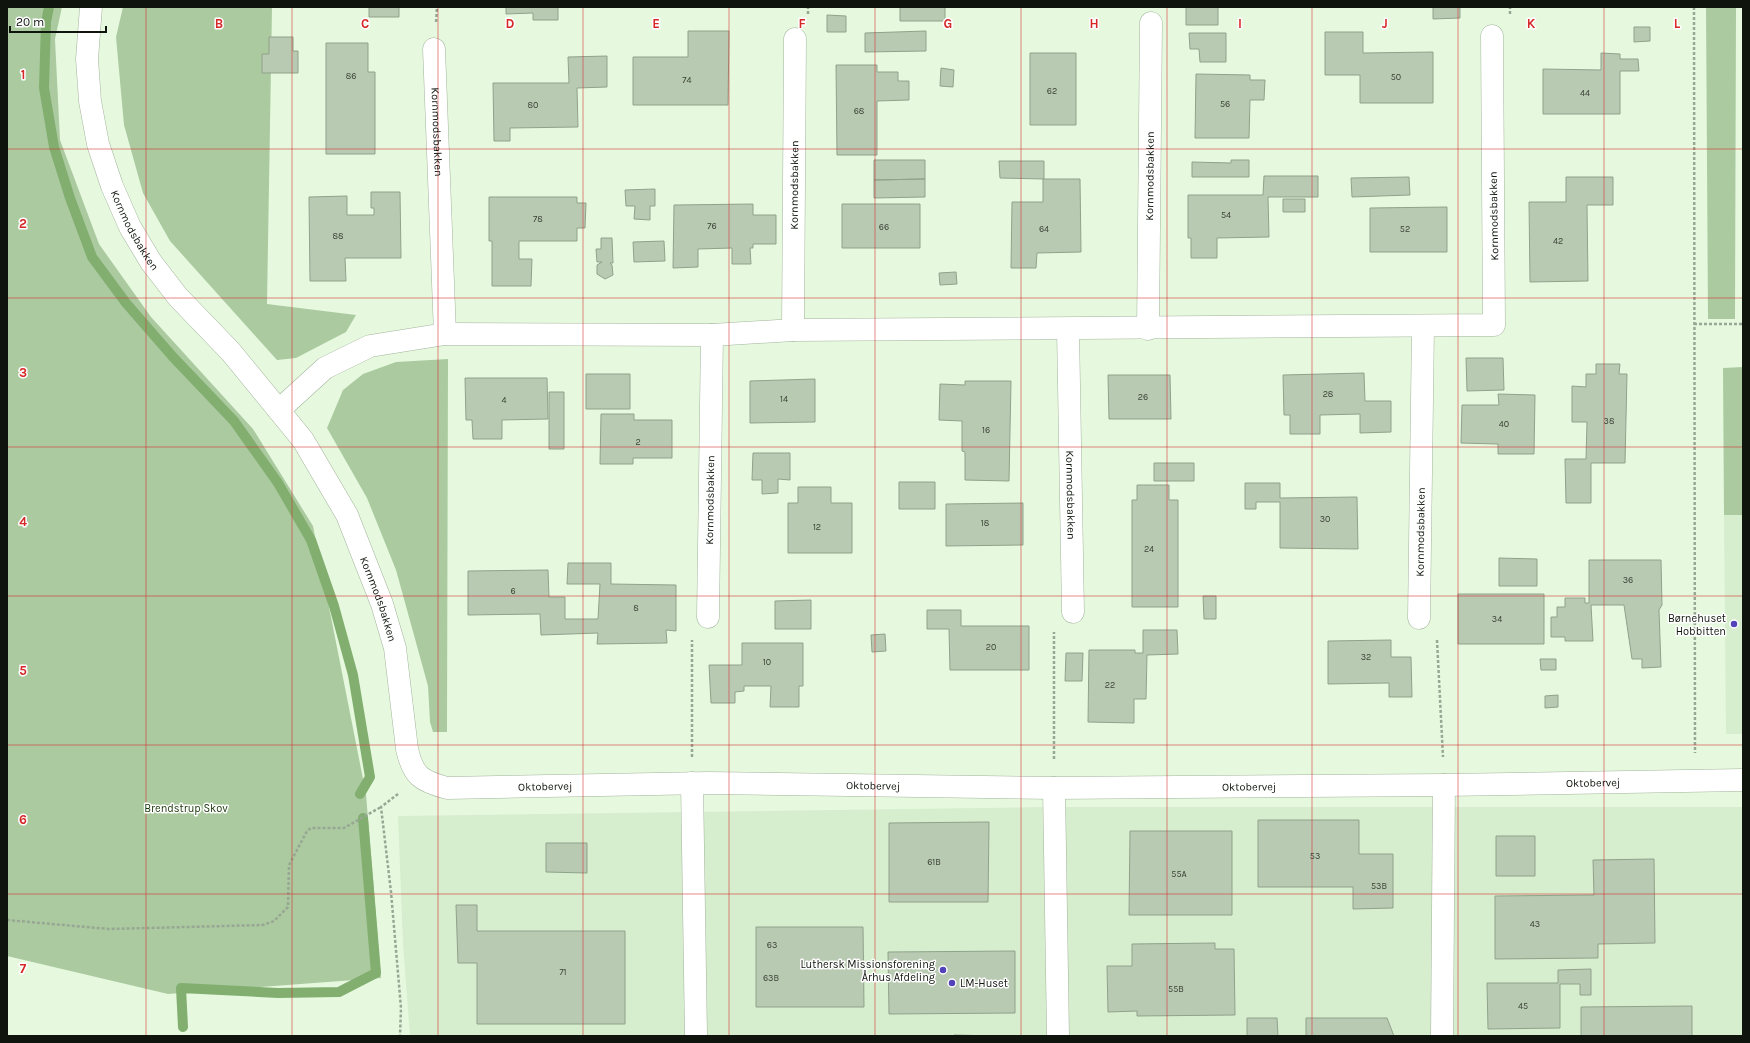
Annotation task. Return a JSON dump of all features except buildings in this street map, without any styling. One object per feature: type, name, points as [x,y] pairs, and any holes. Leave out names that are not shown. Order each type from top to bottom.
[{"type":"street","name":"Kornmodsbakken","points":[[91,7],[88,59],[90,101],[98,144],[112,186],[130,227],[151,262],[178,297],[231,352],[303,440],[347,515],[382,604],[395,648],[406,749],[410,764],[419,777]]},
{"type":"street","name":"Kornmodsbakken","points":[[1148,329],[1151,23]]},
{"type":"street","name":"Kornmodsbakken","points":[[279,410],[325,368],[370,346],[445,334],[712,335],[793,330],[1148,329],[1494,325],[1492,36]]},
{"type":"street","name":"Kornmodsbakken","points":[[793,330],[795,39]]},
{"type":"street","name":"Kornmodsbakken","points":[[434,49],[445,334]]},
{"type":"street","name":"Kornmodsbakken","points":[[1420,618],[1423,327]]},
{"type":"street","name":"Kornmodsbakken","points":[[1068,329],[1073,612]]},
{"type":"street","name":"Kornmodsbakken","points":[[708,617],[712,335]]},
{"type":"street","name":"Oktobervej","points":[[419,777],[432,784],[447,788],[692,783],[1054,788],[1444,785],[1743,780]]},
{"type":"street","points":[[692,783],[696,1036]]},
{"type":"street","points":[[1442,1036],[1444,785]]},
{"type":"street","points":[[1054,788],[1058,1036]]},
{"type":"path","points":[[1694,7],[1695,780]]},
{"type":"path","points":[[1694,324],[1743,324]]},
{"type":"path","points":[[692,783],[692,620],[708,617]]},
{"type":"path","points":[[1420,618],[1437,623],[1444,785]]},
{"type":"path","points":[[1054,629],[1054,788]]},
{"type":"path","points":[[7,920],[109,929],[263,925],[274,921],[288,907],[289,865],[307,831],[311,828],[344,828],[381,807],[419,777]]},
{"type":"path","points":[[381,807],[401,1000],[400,1036]]},
{"type":"shaded area","name":"Børnehuset Hobbitten","points":[[1724,515],[1743,515],[1743,734],[1726,734]]},
{"type":"shaded area","points":[[1049,807],[1743,807],[1743,1036],[410,1036],[403,944],[398,816]]},
{"type":"green space","name":"Brendstrup Skov","points":[[7,7],[62,7],[55,39],[60,140],[99,244],[151,317],[253,429],[313,526],[366,794],[381,978],[168,994],[7,956]]},
{"type":"green space","points":[[123,7],[272,7],[267,304],[356,315],[346,332],[296,358],[277,360],[170,241],[143,193],[124,125],[116,37]]},
{"type":"green space","points":[[1706,7],[1736,7],[1735,319],[1708,319]]},
{"type":"green space","points":[[448,359],[447,732],[433,732],[430,722],[428,686],[396,570],[367,498],[327,428],[343,390],[363,374],[396,362]]},
{"type":"green space","points":[[1743,367],[1743,515],[1724,515],[1723,368]]},
{"type":"waterway","points":[[49,7],[46,22],[44,88],[54,147],[70,198],[92,257],[126,303],[173,357],[234,421],[278,483],[311,540],[334,606],[353,675],[370,777],[360,794]]},
{"type":"waterway","points":[[183,1027],[181,988],[278,993],[339,992],[376,973],[363,818]]},
{"type":"place","name":"Børnehuset Hobbitten","points":[[1734,624]]},
{"type":"place","name":"Luthersk Missionsforening Århus Afdeling","points":[[943,970]]},
{"type":"place","name":"LM-Huset","points":[[952,983]]}]
